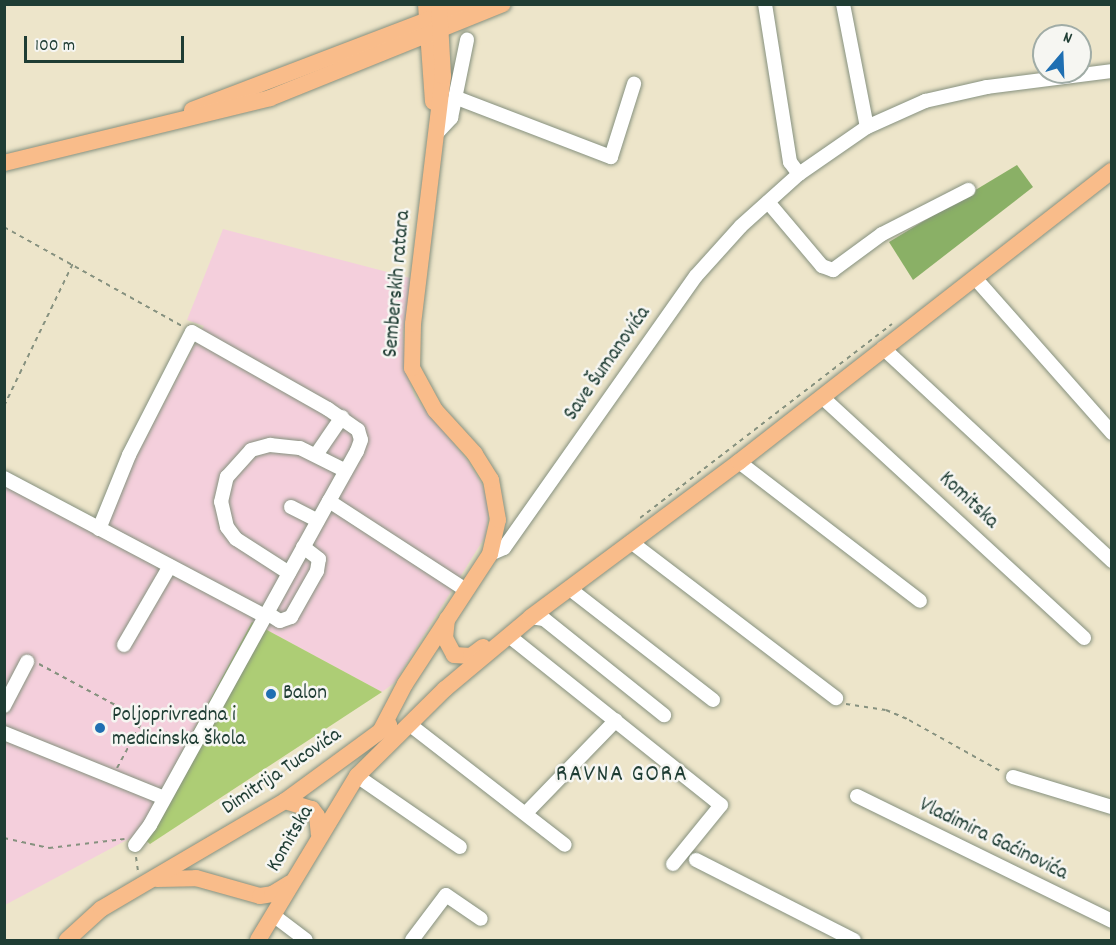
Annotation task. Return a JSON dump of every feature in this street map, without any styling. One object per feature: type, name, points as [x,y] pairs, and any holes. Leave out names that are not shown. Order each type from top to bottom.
[{"type":"main road","points":[[147,129],[469,4]]},
{"type":"main road","points":[[4,163],[270,98],[398,47],[434,18],[503,4]]},
{"type":"main road","points":[[434,18],[430,69],[437,133]]},
{"type":"main road","points":[[434,18],[444,75],[437,133]]},
{"type":"main road","points":[[398,47],[422,59],[430,69]]},
{"type":"main road","name":"Semberskih ratara","points":[[385,736],[405,684],[490,554],[498,520],[490,480],[475,454],[435,410],[412,368],[413,324],[437,133]]},
{"type":"main road","points":[[448,615],[445,638],[454,655],[465,657],[531,617],[739,462],[1112,171]]},
{"type":"main road","points":[[509,636],[531,617]]},
{"type":"main road","name":"Dimitrija Tucovića","points":[[67,940],[101,909],[139,884],[285,801],[385,736],[509,636]]},
{"type":"main road","name":"Semberskih ratara","points":[[405,684],[406,720]]},
{"type":"main road","name":"Komitska","points":[[265,927],[319,834],[385,736]]},
{"type":"main road","points":[[285,801],[312,809],[317,816],[319,834]]},
{"type":"main road","points":[[214,881],[207,862],[219,840]]},
{"type":"main road","name":"Dimitrija Tucovića","points":[[139,884],[183,876],[214,881],[247,894],[272,894],[292,881]]},
{"type":"main road","points":[[247,894],[260,908],[265,927]]},
{"type":"street","points":[[765,4],[790,162],[799,174]]},
{"type":"street","points":[[843,4],[867,127]]},
{"type":"street","name":"Semberskih ratara","points":[[437,133],[451,118],[457,98],[467,40]]},
{"type":"street","name":"Save Šumanovića","points":[[490,554],[504,548],[510,541],[696,276],[768,202],[799,174],[867,127],[949,94],[1112,71]]},
{"type":"street","points":[[457,98],[611,157],[634,84]]},
{"type":"street","points":[[768,202],[822,266],[833,270],[882,234],[968,190]]},
{"type":"street","points":[[975,278],[1112,433]]},
{"type":"street","points":[[99,529],[129,455],[192,332],[342,417],[358,430],[361,440],[346,471],[142,839],[135,845]]},
{"type":"street","points":[[883,348],[1112,561]]},
{"type":"street","name":"Komitska","points":[[822,397],[1084,638]]},
{"type":"street","points":[[316,455],[342,417]]},
{"type":"street","points":[[289,573],[236,539],[223,516],[222,490],[227,477],[251,450],[288,445],[316,455],[346,471]]},
{"type":"street","points":[[739,462],[920,601]]},
{"type":"street","points":[[4,478],[280,621],[291,617],[317,571],[319,559],[303,547]]},
{"type":"street","points":[[329,501],[465,590]]},
{"type":"street","points":[[291,507],[318,521]]},
{"type":"street","points":[[631,543],[836,698]]},
{"type":"street","points":[[124,645],[170,566]]},
{"type":"street","points":[[570,589],[713,700]]},
{"type":"street","points":[[531,617],[543,620],[664,715]]},
{"type":"street","points":[[509,636],[721,805],[673,864]]},
{"type":"street","points":[[4,706],[33,663]]},
{"type":"street","points":[[406,720],[565,845]]},
{"type":"street","points":[[526,813],[616,720]]},
{"type":"street","points":[[4,733],[164,798]]},
{"type":"street","points":[[357,776],[460,846]]},
{"type":"street","points":[[1013,777],[1112,807]]},
{"type":"street","name":"Vladimira Gaćinovića","points":[[857,796],[1112,921]]},
{"type":"street","points":[[696,860],[854,940]]},
{"type":"street","points":[[412,940],[446,895],[481,919]]},
{"type":"street","points":[[265,927],[306,940]]},
{"type":"path","points":[[4,227],[73,263],[192,332]]},
{"type":"path","points":[[4,406],[73,263]]},
{"type":"path","points":[[633,523],[895,322]]},
{"type":"path","points":[[33,663],[192,746]]},
{"type":"path","points":[[836,698],[847,705],[886,710],[909,720],[1013,777]]},
{"type":"path","points":[[112,777],[143,720]]},
{"type":"path","points":[[4,838],[49,848],[71,848],[121,837],[135,845],[139,884]]},
{"type":"shaded area","points":[[223,229],[414,279],[403,332],[406,372],[415,397],[468,461],[483,486],[489,512],[485,537],[394,683],[382,692],[252,622],[138,834],[5,905],[5,485],[101,537],[120,488],[204,326],[187,320]]},
{"type":"green space","points":[[1017,165],[1033,187],[913,280],[889,242]]},
{"type":"green space","points":[[252,622],[382,692],[150,844],[138,834]]},
{"type":"place","name":"Balon","points":[[271,694]]},
{"type":"place","name":"Poljoprivredna i medicinska škola","points":[[100,728]]},
{"type":"district","name":"RAVNA GORA","points":[[622,776]]}]
